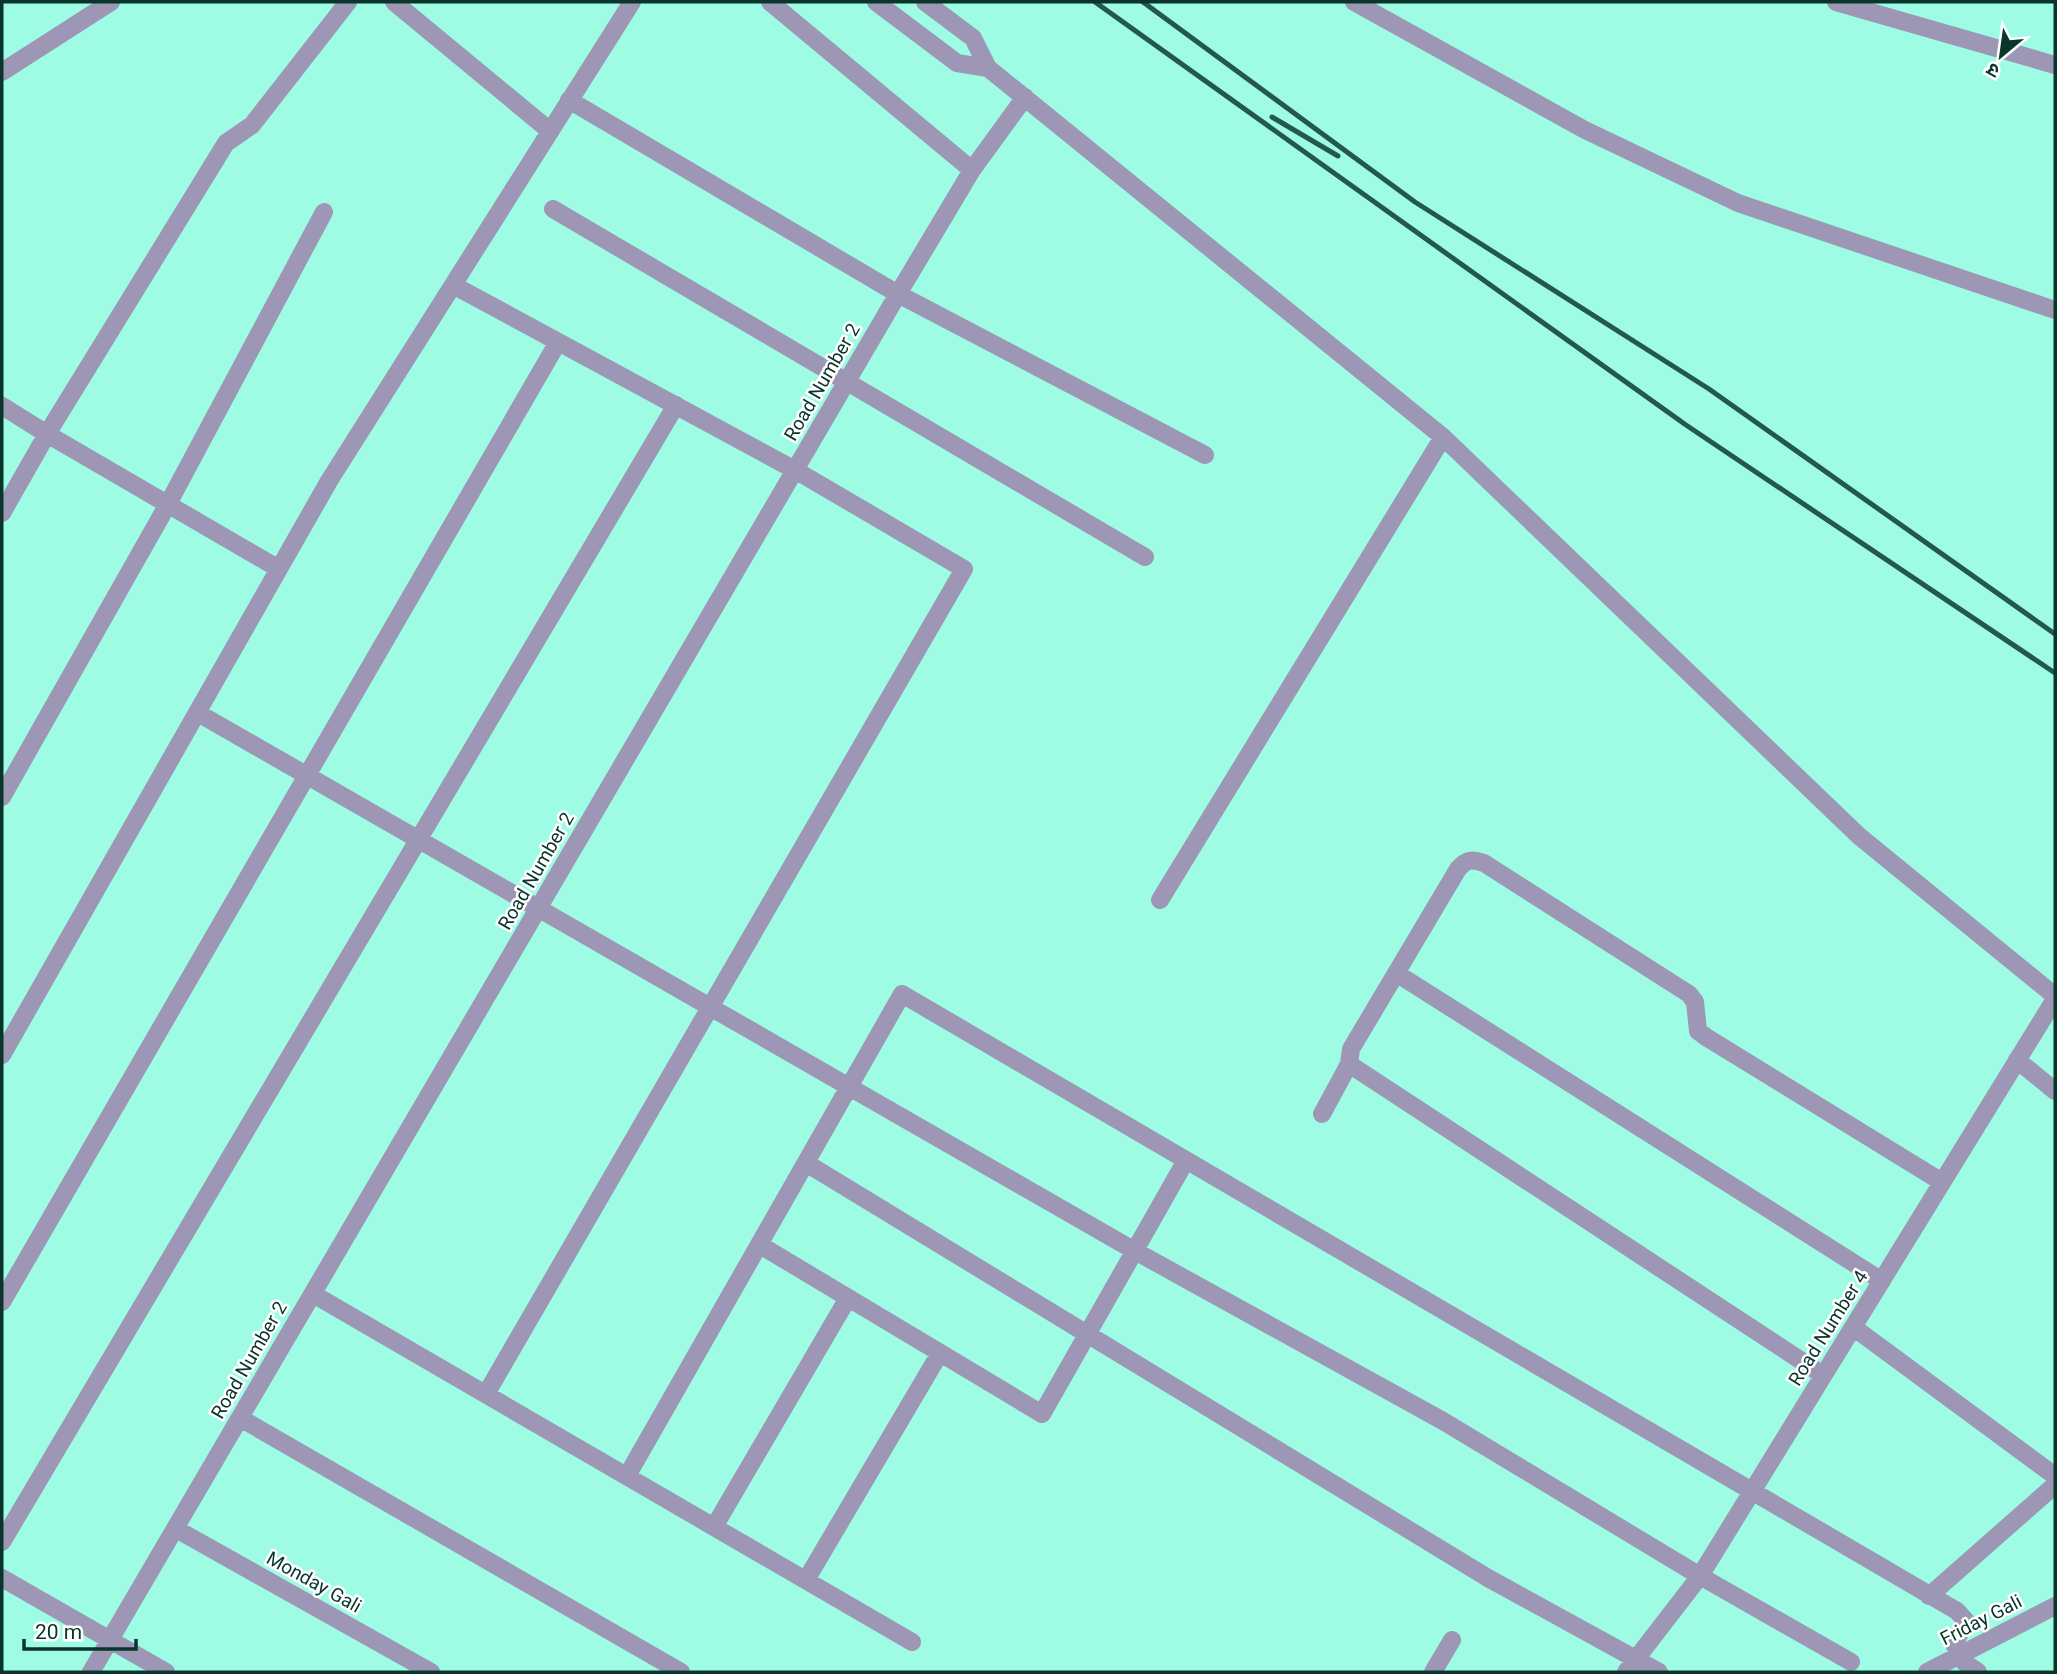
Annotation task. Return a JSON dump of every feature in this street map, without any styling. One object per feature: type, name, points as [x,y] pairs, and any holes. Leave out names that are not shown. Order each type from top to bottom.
[{"type":"street","points":[[2,72],[111,2]]},
{"type":"street","points":[[2,513],[47,434],[226,143],[252,125],[348,2]]},
{"type":"street","points":[[394,2],[550,131]]},
{"type":"street","points":[[2,1055],[329,481],[632,2]]},
{"type":"street","points":[[770,2],[972,170]]},
{"type":"street","points":[[876,2],[957,63],[988,68]]},
{"type":"street","points":[[925,2],[972,38],[988,68],[1443,438],[1859,836],[2055,997]]},
{"type":"street","points":[[1354,2],[1585,130],[1738,203],[2055,310]]},
{"type":"street","points":[[1836,2],[2055,65]]},
{"type":"street","name":"Road Number 2","points":[[91,1672],[898,294],[972,170],[1025,97]]},
{"type":"street","points":[[569,100],[898,294],[1205,455]]},
{"type":"street","points":[[553,209],[1145,557]]},
{"type":"street","points":[[2,797],[168,504],[324,212]]},
{"type":"street","points":[[453,285],[795,470],[964,569],[486,1394]]},
{"type":"street","points":[[2,1302],[558,342]]},
{"type":"street","points":[[2,1542],[676,405]]},
{"type":"street","points":[[2,406],[279,569]]},
{"type":"street","points":[[1160,900],[1443,438]]},
{"type":"street","points":[[198,713],[1135,1251],[1443,1421],[1700,1576],[1851,1662]]},
{"type":"street","points":[[1322,1114],[1349,1063],[1351,1049],[1396,972],[1458,869],[1473,859],[1484,863],[1689,994],[1695,1002],[1698,1031],[1706,1037],[1942,1182]]},
{"type":"street","points":[[1396,972],[1882,1281]]},
{"type":"street","points":[[627,1476],[902,995],[1185,1162],[1754,1489],[1964,1616],[1965,1627],[1954,1644],[1967,1663]]},
{"type":"street","name":"Road Number 4","points":[[1630,1665],[1700,1576],[2055,997]]},
{"type":"street","points":[[2017,1060],[2055,1091]]},
{"type":"street","points":[[1349,1063],[1823,1376]]},
{"type":"street","points":[[760,1245],[1042,1414],[1185,1162]]},
{"type":"street","points":[[806,1163],[1630,1665],[1659,1672]]},
{"type":"street","points":[[313,1294],[912,1642]]},
{"type":"street","points":[[714,1527],[848,1298]]},
{"type":"street","points":[[1853,1327],[2055,1476]]},
{"type":"street","points":[[806,1580],[940,1353]]},
{"type":"street","points":[[240,1418],[681,1672]]},
{"type":"street","points":[[1929,1595],[2055,1485]]},
{"type":"street","name":"Monday Gali","points":[[176,1529],[431,1672]]},
{"type":"street","points":[[2,1578],[166,1672]]},
{"type":"street","name":"Friday Gali","points":[[1927,1672],[1967,1663],[2055,1606]]},
{"type":"street","points":[[1433,1672],[1452,1640]]},
{"type":"railway","points":[[1095,2],[1686,425],[2055,673]]},
{"type":"railway","points":[[1143,2],[1415,202],[1709,389],[2055,634]]},
{"type":"railway","points":[[1272,117],[1338,156]]}]
